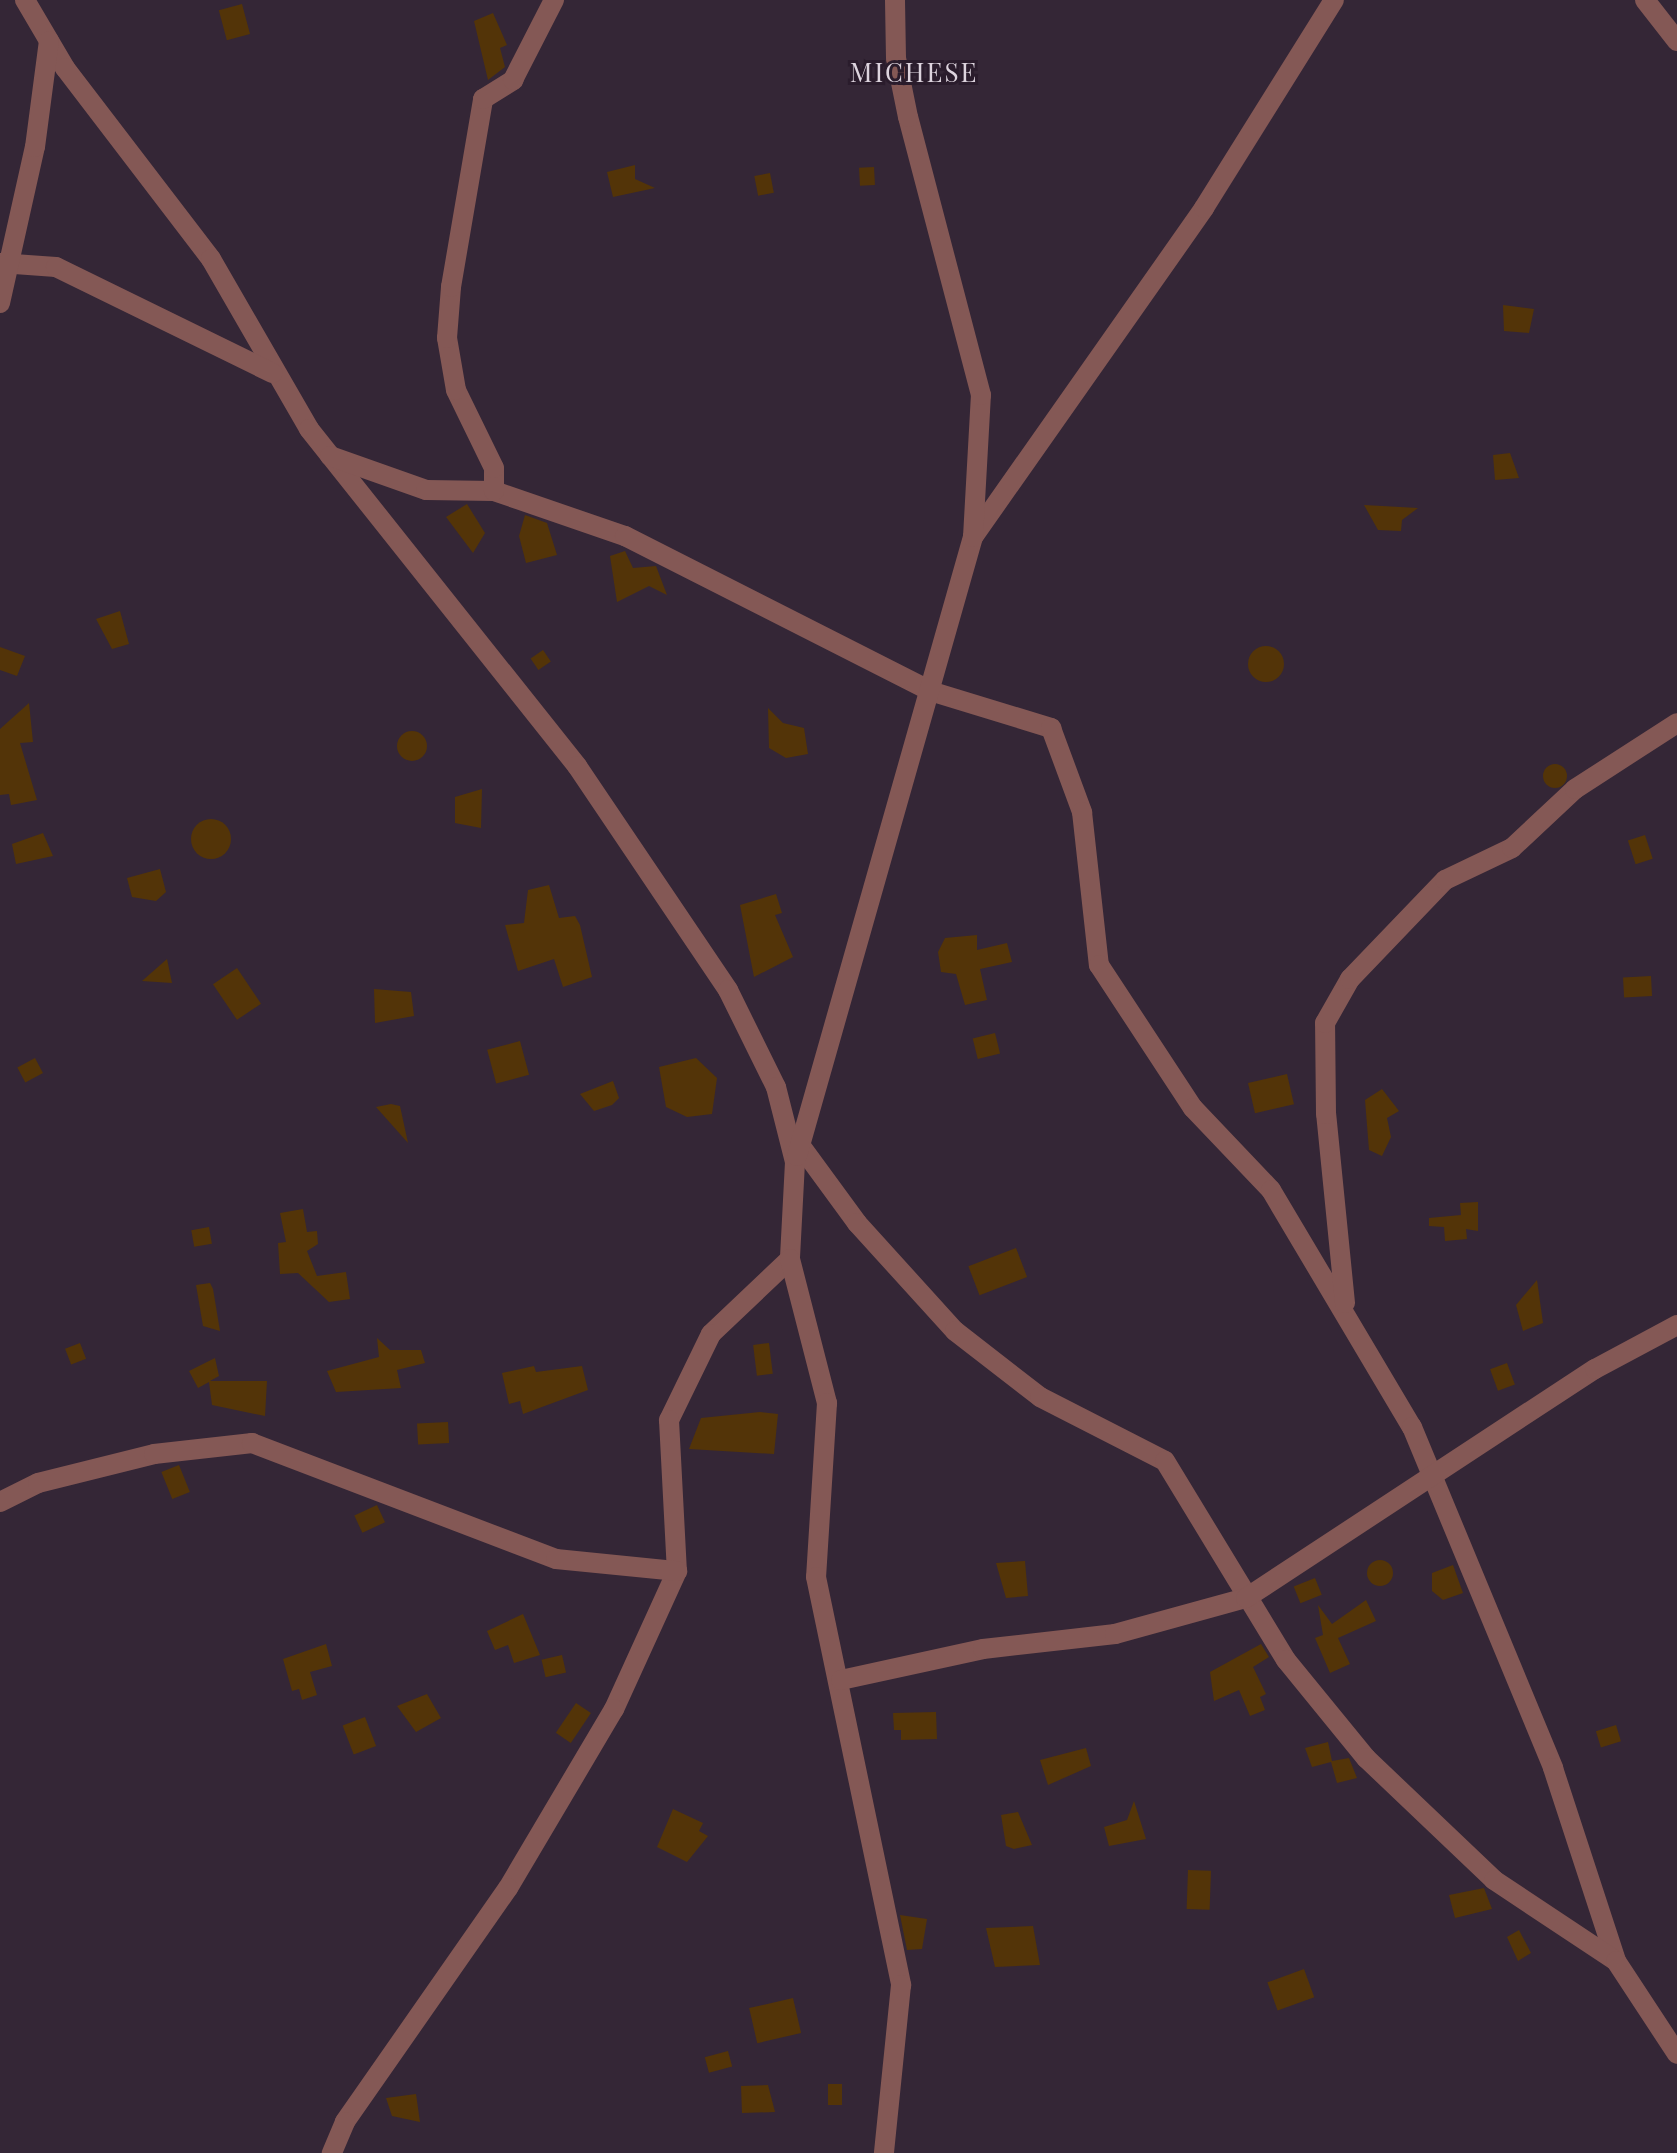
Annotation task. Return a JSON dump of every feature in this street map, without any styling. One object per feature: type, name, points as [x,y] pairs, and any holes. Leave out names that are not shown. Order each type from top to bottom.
[{"type":"street","points":[[494,491],[494,468],[456,390],[447,338],[451,287],[483,99],[513,80],[554,0]]},
{"type":"street","points":[[884,2153],[901,1985],[841,1680],[816,1577],[827,1403],[790,1259],[797,1154],[973,537],[981,395],[908,117],[896,58],[895,0]]},
{"type":"street","points":[[973,537],[1212,196],[1334,0]]},
{"type":"street","points":[[1645,0],[1677,41]]},
{"type":"street","points":[[29,3],[49,41],[211,259],[272,373],[330,455],[577,766],[728,990],[776,1087],[797,1154],[955,1331],[1040,1397],[1165,1461],[1286,1660],[1405,1801],[1494,1880],[1616,1961]]},
{"type":"street","points":[[0,303],[49,41]]},
{"type":"street","points":[[7,262],[56,267],[272,373]]},
{"type":"street","points":[[330,455],[426,490],[494,491],[625,536],[930,691],[1051,728],[1082,812],[1099,965],[1193,1108],[1271,1190],[1299,1244],[1345,1307],[1412,1427],[1431,1480],[1547,1754],[1616,1961],[1677,2054]]},
{"type":"street","points":[[1345,1307],[1326,1114],[1325,1023],[1350,979],[1445,880],[1512,848],[1575,789],[1677,723]]},
{"type":"street","points":[[332,2153],[345,2122],[564,1796],[677,1571],[669,1420],[711,1334],[790,1259]]},
{"type":"street","points":[[841,1680],[983,1649],[1115,1634],[1246,1598],[1431,1480],[1595,1369],[1677,1325]]},
{"type":"street","points":[[0,1502],[38,1483],[154,1454],[252,1443],[556,1559],[677,1571]]},
{"type":"building","points":[[242,4],[250,34],[227,40],[219,10]]},
{"type":"building","points":[[493,13],[507,45],[500,48],[505,67],[488,80],[474,21]]},
{"type":"building","points":[[635,165],[635,179],[655,188],[613,197],[607,172]]},
{"type":"building","points":[[874,167],[875,185],[860,186],[859,168]]},
{"type":"building","points":[[770,173],[774,193],[758,196],[754,176]]},
{"type":"building","points":[[1503,305],[1534,309],[1529,333],[1504,331]]},
{"type":"building","points":[[1510,453],[1519,478],[1495,480],[1493,455]]},
{"type":"building","points":[[467,504],[485,533],[473,553],[446,517]]},
{"type":"building","points":[[1364,505],[1418,508],[1402,520],[1401,531],[1378,530]]},
{"type":"building","points":[[525,515],[547,523],[557,555],[526,563],[519,536]]},
{"type":"building","points":[[625,551],[633,568],[656,566],[667,595],[649,586],[617,602],[610,556]]},
{"type":"building","points":[[120,611],[129,644],[112,649],[96,619]]},
{"type":"building","points":[[1266,646],[1278,652],[1284,664],[1278,676],[1266,682],[1254,676],[1248,664],[1254,652]]},
{"type":"building","points":[[0,647],[25,656],[17,676],[0,670]]},
{"type":"building","points":[[543,650],[551,662],[538,670],[531,658]]},
{"type":"building","points":[[29,703],[33,742],[20,743],[37,800],[11,805],[9,794],[0,795],[0,729]]},
{"type":"building","points":[[768,708],[783,723],[804,728],[808,754],[786,758],[769,748]]},
{"type":"building","points":[[412,731],[423,735],[427,746],[423,757],[412,761],[401,757],[397,746],[401,735]]},
{"type":"building","points":[[1555,764],[1564,767],[1567,776],[1564,785],[1555,788],[1546,785],[1543,776],[1546,767]]},
{"type":"building","points":[[482,789],[481,828],[455,823],[455,797]]},
{"type":"building","points":[[211,819],[225,825],[231,839],[225,853],[211,859],[197,853],[191,839],[197,825]]},
{"type":"building","points":[[43,833],[53,856],[16,864],[12,844]]},
{"type":"building","points":[[1645,835],[1653,859],[1636,864],[1628,841]]},
{"type":"building","points":[[160,869],[166,892],[156,901],[132,897],[127,878]]},
{"type":"building","points":[[549,885],[559,918],[575,916],[580,925],[592,977],[563,987],[554,959],[518,971],[505,925],[524,923],[528,890]]},
{"type":"building","points":[[776,894],[782,913],[775,915],[793,957],[754,977],[740,905]]},
{"type":"building","points":[[977,935],[977,950],[1007,943],[1012,962],[980,969],[987,1000],[965,1005],[956,974],[941,972],[938,952],[945,938]]},
{"type":"building","points":[[167,959],[172,983],[142,981]]},
{"type":"building","points":[[237,968],[261,1004],[237,1020],[213,984]]},
{"type":"building","points":[[1651,976],[1652,996],[1624,997],[1623,977]]},
{"type":"building","points":[[374,989],[411,992],[414,1016],[375,1023]]},
{"type":"building","points":[[995,1033],[1000,1053],[978,1059],[973,1039]]},
{"type":"building","points":[[520,1041],[529,1075],[496,1084],[487,1050]]},
{"type":"building","points":[[35,1058],[43,1073],[25,1082],[17,1067]]},
{"type":"building","points":[[696,1058],[717,1078],[712,1114],[687,1117],[666,1107],[659,1067]]},
{"type":"building","points":[[1287,1074],[1294,1104],[1255,1113],[1248,1083]]},
{"type":"building","points":[[613,1081],[619,1098],[612,1105],[594,1111],[580,1094]]},
{"type":"building","points":[[1382,1089],[1399,1111],[1387,1118],[1391,1137],[1382,1156],[1369,1150],[1365,1100]]},
{"type":"building","points":[[400,1106],[408,1143],[376,1107]]},
{"type":"building","points":[[1478,1202],[1478,1231],[1466,1229],[1467,1239],[1445,1241],[1444,1227],[1429,1226],[1429,1218],[1461,1215],[1460,1203]]},
{"type":"building","points":[[303,1209],[307,1232],[317,1231],[318,1244],[307,1251],[317,1276],[346,1272],[350,1299],[329,1302],[298,1273],[280,1274],[278,1243],[286,1242],[280,1213]]},
{"type":"building","points":[[209,1227],[212,1244],[194,1247],[191,1230]]},
{"type":"building","points":[[1016,1248],[1027,1277],[979,1295],[968,1266]]},
{"type":"building","points":[[1537,1280],[1543,1323],[1523,1331],[1516,1305]]},
{"type":"building","points":[[210,1283],[220,1331],[203,1326],[196,1285]]},
{"type":"building","points":[[377,1338],[390,1350],[421,1350],[425,1363],[397,1370],[401,1388],[336,1392],[327,1371],[379,1357]]},
{"type":"building","points":[[80,1343],[86,1359],[71,1365],[65,1349]]},
{"type":"building","points":[[769,1343],[773,1374],[757,1376],[753,1345]]},
{"type":"building","points":[[215,1358],[219,1376],[210,1381],[267,1381],[265,1416],[212,1405],[209,1382],[198,1388],[189,1371]]},
{"type":"building","points":[[1507,1363],[1515,1385],[1498,1391],[1490,1369]]},
{"type":"building","points":[[534,1366],[536,1372],[582,1366],[588,1390],[523,1414],[520,1401],[509,1404],[502,1373]]},
{"type":"building","points":[[760,1412],[778,1414],[774,1454],[689,1449],[701,1418]]},
{"type":"building","points":[[448,1422],[449,1443],[418,1445],[417,1424]]},
{"type":"building","points":[[179,1465],[190,1492],[172,1499],[161,1472]]},
{"type":"building","points":[[377,1505],[385,1522],[362,1533],[354,1516]]},
{"type":"building","points":[[1380,1560],[1389,1564],[1393,1573],[1389,1582],[1380,1586],[1371,1582],[1367,1573],[1371,1564]]},
{"type":"building","points":[[1025,1561],[1028,1596],[1006,1598],[996,1563]]},
{"type":"building","points":[[1453,1565],[1463,1593],[1443,1600],[1432,1591],[1432,1573]]},
{"type":"building","points":[[1315,1578],[1322,1595],[1300,1603],[1294,1587]]},
{"type":"building","points":[[1366,1600],[1376,1621],[1338,1638],[1350,1664],[1330,1673],[1315,1638],[1323,1635],[1318,1605],[1332,1624]]},
{"type":"building","points":[[523,1614],[540,1655],[514,1663],[508,1645],[495,1650],[487,1631]]},
{"type":"building","points":[[326,1644],[332,1666],[310,1672],[317,1695],[302,1700],[299,1689],[292,1691],[283,1659]]},
{"type":"building","points":[[1261,1644],[1269,1657],[1253,1667],[1266,1694],[1260,1697],[1265,1710],[1250,1716],[1239,1690],[1214,1701],[1210,1672]]},
{"type":"building","points":[[562,1655],[566,1673],[546,1677],[542,1660]]},
{"type":"building","points":[[427,1694],[441,1718],[416,1732],[397,1706]]},
{"type":"building","points":[[576,1703],[591,1713],[571,1743],[556,1733]]},
{"type":"building","points":[[936,1712],[937,1739],[901,1740],[901,1730],[894,1730],[893,1713]]},
{"type":"building","points":[[365,1717],[376,1746],[354,1755],[343,1726]]},
{"type":"building","points":[[1616,1725],[1621,1741],[1601,1747],[1596,1731]]},
{"type":"building","points":[[1328,1742],[1332,1761],[1349,1758],[1357,1778],[1337,1783],[1331,1762],[1312,1767],[1305,1748]]},
{"type":"building","points":[[1086,1748],[1091,1766],[1048,1785],[1040,1760]]},
{"type":"building","points":[[1134,1801],[1146,1839],[1109,1846],[1104,1827],[1127,1820]]},
{"type":"building","points":[[673,1809],[703,1823],[699,1831],[708,1836],[687,1862],[657,1847]]},
{"type":"building","points":[[1018,1812],[1032,1845],[1014,1849],[1006,1846],[1001,1815]]},
{"type":"building","points":[[1188,1870],[1211,1871],[1210,1910],[1187,1909]]},
{"type":"building","points":[[1484,1888],[1492,1909],[1455,1918],[1449,1895]]},
{"type":"building","points":[[900,1915],[927,1919],[922,1949],[907,1950]]},
{"type":"building","points":[[1033,1926],[1040,1965],[995,1967],[986,1928]]},
{"type":"building","points":[[1519,1930],[1531,1953],[1518,1961],[1507,1937]]},
{"type":"building","points":[[1304,1969],[1314,1997],[1278,2011],[1267,1982]]},
{"type":"building","points":[[793,1998],[801,2033],[757,2043],[749,2008]]},
{"type":"building","points":[[728,2051],[732,2066],[709,2073],[705,2057]]},
{"type":"building","points":[[828,2084],[842,2084],[842,2105],[828,2105]]},
{"type":"building","points":[[768,2085],[775,2112],[742,2113],[741,2086]]},
{"type":"building","points":[[416,2094],[420,2122],[392,2116],[386,2098]]},
{"type":"district","name":"MICHESE","points":[[914,72]]}]
